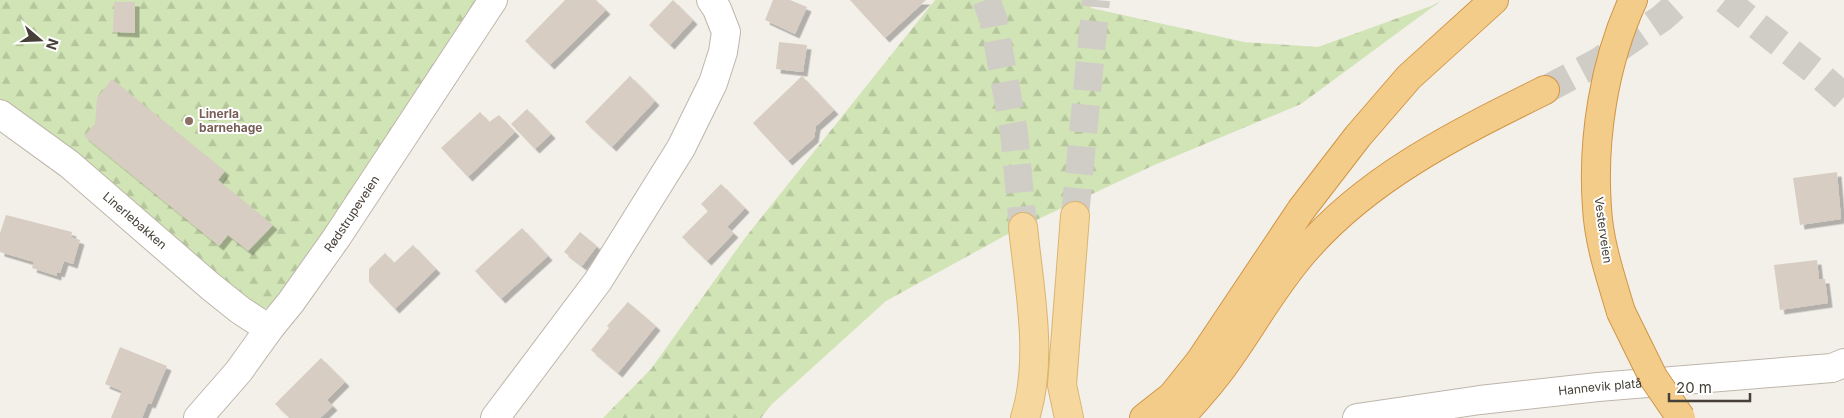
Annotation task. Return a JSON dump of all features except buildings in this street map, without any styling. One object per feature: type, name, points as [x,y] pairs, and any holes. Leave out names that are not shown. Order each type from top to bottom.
[{"type":"highway","points":[[1144,418],[1172,396],[1200,361],[1301,210],[1358,136],[1409,77],[1494,0]]},
{"type":"highway","name":"Vesterveien","points":[[1633,0],[1611,62],[1602,110],[1597,160],[1597,209],[1603,246],[1621,312],[1653,378],[1681,418]]},
{"type":"highway","points":[[1180,418],[1219,374],[1301,254],[1334,220],[1378,184],[1428,151],[1545,90]]},
{"type":"main road","points":[[1069,418],[1062,385],[1064,347],[1070,299],[1074,216]]},
{"type":"main road","points":[[1024,227],[1034,338],[1034,377],[1025,418]]},
{"type":"street","name":"Rødstrupeveien","points":[[198,418],[239,371],[337,237],[493,0]]},
{"type":"street","points":[[496,418],[598,281],[681,148],[713,83],[723,52],[726,32],[717,9],[711,0]]},
{"type":"street","name":"Linerlebakken","points":[[0,114],[68,164],[210,286],[240,310],[269,329]]},
{"type":"street","name":"Hannevik platå","points":[[1357,418],[1480,400],[1607,386],[1832,368],[1844,363]]},
{"type":"green space","points":[[0,0],[483,0],[302,285],[249,319],[0,120]]},
{"type":"green space","points":[[935,0],[1092,0],[1091,8],[1244,42],[1318,47],[1434,5],[1442,0],[1301,104],[1152,166],[1017,229],[886,301],[771,405],[761,418],[603,418],[651,369],[745,238]]},
{"type":"tunnel","points":[[986,0],[993,18],[1014,132],[1023,227]]},
{"type":"tunnel","points":[[1075,216],[1096,0]]},
{"type":"tunnel","points":[[1545,90],[1598,62],[1662,18],[1682,0]]},
{"type":"tunnel","points":[[1725,0],[1817,73],[1844,97]]},
{"type":"place","name":"Linerla barnehage","points":[[189,121]]}]
